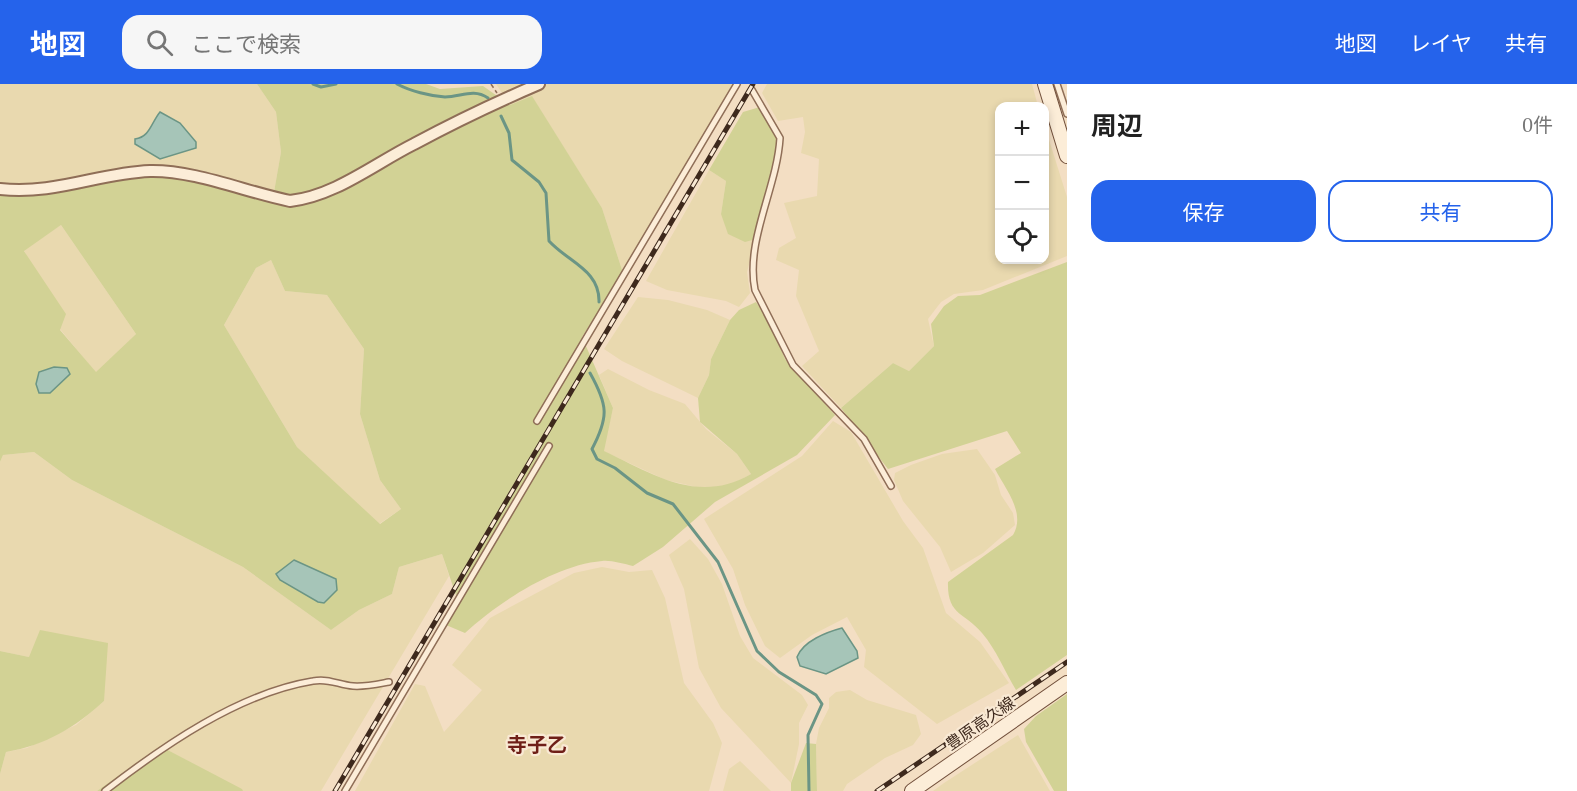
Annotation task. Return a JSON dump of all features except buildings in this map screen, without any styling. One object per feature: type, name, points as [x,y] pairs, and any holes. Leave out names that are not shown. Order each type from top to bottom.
[{"type":"main road","points":[[1045,84],[1067,156]]},
{"type":"main road","name":"豊原高久線","points":[[912,791],[1067,683]]},
{"type":"street","points":[[0,189],[36,191],[151,171],[174,173],[290,201],[304,200],[323,195],[415,143],[539,84]]},
{"type":"lane","points":[[537,421],[738,84]]},
{"type":"lane","points":[[1057,84],[1067,114]]},
{"type":"lane","points":[[752,90],[780,138],[758,239],[753,279],[755,290],[793,365],[864,439],[891,486]]},
{"type":"lane","points":[[345,791],[406,681],[549,446]]},
{"type":"lane","points":[[105,791],[170,743],[252,700],[311,681],[326,679],[356,686],[389,682]]},
{"type":"shaded area","points":[[0,84],[257,84],[276,112],[281,152],[274,192],[0,183]]},
{"type":"shaded area","points":[[496,84],[735,84],[623,273],[602,208],[532,97],[510,105]]},
{"type":"shaded area","points":[[767,84],[1032,84],[1037,102],[995,102],[995,264],[1047,264],[983,290],[954,294],[941,302],[928,319],[934,346],[909,371],[893,363],[841,408],[802,366],[819,351],[796,296],[799,270],[776,260],[779,248],[796,238],[784,203],[817,196],[819,159],[801,153],[805,132],[803,117],[778,121],[762,93]]},
{"type":"shaded area","points":[[160,112],[180,123],[196,142],[196,148],[160,159],[135,144],[135,139],[147,132]]},
{"type":"shaded area","points":[[1049,140],[1067,197],[1067,256],[1049,263]]},
{"type":"shaded area","points":[[709,170],[726,181],[721,214],[756,239],[747,272],[750,293],[739,307],[726,301],[667,290],[646,281]]},
{"type":"shaded area","points":[[61,225],[136,334],[96,373],[60,329],[24,250]]},
{"type":"shaded area","points":[[271,260],[285,291],[327,295],[364,349],[360,414],[380,480],[401,509],[379,524],[297,447],[224,325],[256,268]]},
{"type":"shaded area","points":[[638,297],[668,300],[707,310],[730,320],[711,359],[709,375],[698,398],[622,361],[604,349]]},
{"type":"shaded area","points":[[54,367],[67,368],[70,374],[50,393],[39,393],[36,384],[39,372]]},
{"type":"shaded area","points":[[608,369],[649,390],[685,404],[706,429],[737,454],[751,474],[733,484],[705,489],[666,480],[603,451],[613,408],[599,375]]},
{"type":"shaded area","points":[[833,421],[851,432],[903,521],[923,548],[946,613],[980,642],[1009,683],[937,724],[864,667],[866,650],[847,617],[812,635],[780,658],[765,646],[745,605],[733,569],[704,519],[802,456]]},
{"type":"shaded area","points":[[977,449],[995,475],[1001,495],[1013,513],[1015,525],[983,553],[951,572],[940,547],[903,501],[894,480],[895,473],[942,454]]},
{"type":"shaded area","points":[[34,452],[72,480],[243,567],[331,630],[359,610],[392,594],[399,567],[442,554],[449,576],[321,791],[243,791],[160,746],[97,791],[0,791],[0,774],[6,752],[27,748],[76,725],[104,701],[29,657],[0,651],[0,462],[3,455]]},
{"type":"shaded area","points":[[690,539],[708,559],[722,584],[740,636],[753,658],[802,695],[808,705],[799,723],[799,744],[791,783],[721,708],[699,668],[684,589],[669,555]]},
{"type":"shaded area","points":[[294,560],[336,579],[337,590],[324,603],[318,602],[280,580],[276,574]]},
{"type":"shaded area","points":[[602,567],[629,572],[652,570],[665,598],[684,683],[713,723],[722,743],[709,791],[355,791],[415,684],[425,686],[444,732],[482,690],[452,665],[490,618],[574,573]]},
{"type":"shaded area","points":[[842,628],[857,651],[858,658],[826,674],[800,666],[797,657],[804,646],[823,635]]},
{"type":"shaded area","points":[[850,690],[867,700],[916,715],[921,734],[913,745],[885,758],[847,784],[843,791],[817,791],[816,744],[819,728],[829,708],[829,698],[836,692]]},
{"type":"shaded area","points":[[1018,735],[1050,791],[933,791],[944,783]]},
{"type":"shaded area","points":[[740,761],[771,791],[723,791],[729,769]]},
{"type":"green space","points":[[257,84],[426,84],[440,89],[483,86],[510,105],[532,96],[602,208],[623,273],[582,337],[613,408],[604,451],[658,477],[694,486],[713,487],[731,483],[751,474],[737,454],[700,422],[698,398],[709,375],[711,359],[730,320],[739,310],[756,302],[770,323],[785,359],[835,415],[797,455],[715,502],[663,547],[633,566],[602,561],[584,564],[547,577],[494,609],[465,633],[446,625],[459,604],[442,554],[399,567],[392,594],[359,610],[331,630],[243,567],[72,480],[34,452],[3,455],[0,462],[0,183],[41,185],[131,168],[274,192],[281,152],[276,112]],"holes":[[[61,225],[136,334],[96,372],[60,330],[66,314],[24,251]],[[271,260],[285,291],[327,295],[364,349],[360,414],[380,480],[401,509],[380,524],[297,447],[224,325],[256,268]]]},
{"type":"green space","points":[[760,107],[776,132],[778,141],[756,239],[745,242],[728,234],[721,214],[726,181],[709,170],[743,112]]},
{"type":"green space","points":[[1067,262],[1067,655],[1016,690],[987,639],[976,626],[954,608],[948,593],[948,582],[1013,535],[1016,527],[1016,510],[995,469],[1021,453],[1007,431],[888,469],[841,408],[893,363],[909,371],[934,346],[931,324],[944,306],[958,296],[980,295]]},
{"type":"green space","points":[[40,630],[108,643],[104,701],[59,734],[34,745],[6,752],[0,774],[0,651],[29,657]]},
{"type":"green space","points":[[1067,694],[1067,791],[1054,791],[1026,742],[1024,729],[1036,716]]},
{"type":"green space","points":[[806,743],[816,744],[817,791],[791,791],[791,783]]},
{"type":"green space","points":[[160,746],[242,789],[243,791],[97,791]]},
{"type":"waterway","points":[[313,84],[321,87],[336,84]]},
{"type":"waterway","points":[[397,84],[433,96],[445,97],[472,93],[488,98]]},
{"type":"waterway","points":[[501,116],[509,133],[512,160],[539,182],[546,193],[549,241],[589,274],[598,291],[599,302]]},
{"type":"waterway","points":[[590,373],[600,394],[604,411],[604,419],[592,449],[597,459],[615,468],[647,493],[673,504],[718,562],[757,651],[779,672],[816,695],[822,704],[808,735],[809,791]]},
{"type":"railway","points":[[335,791],[753,84]]},
{"type":"railway","points":[[877,791],[1067,662]]},
{"type":"district","name":"寺子乙","points":[[537,744]]}]
